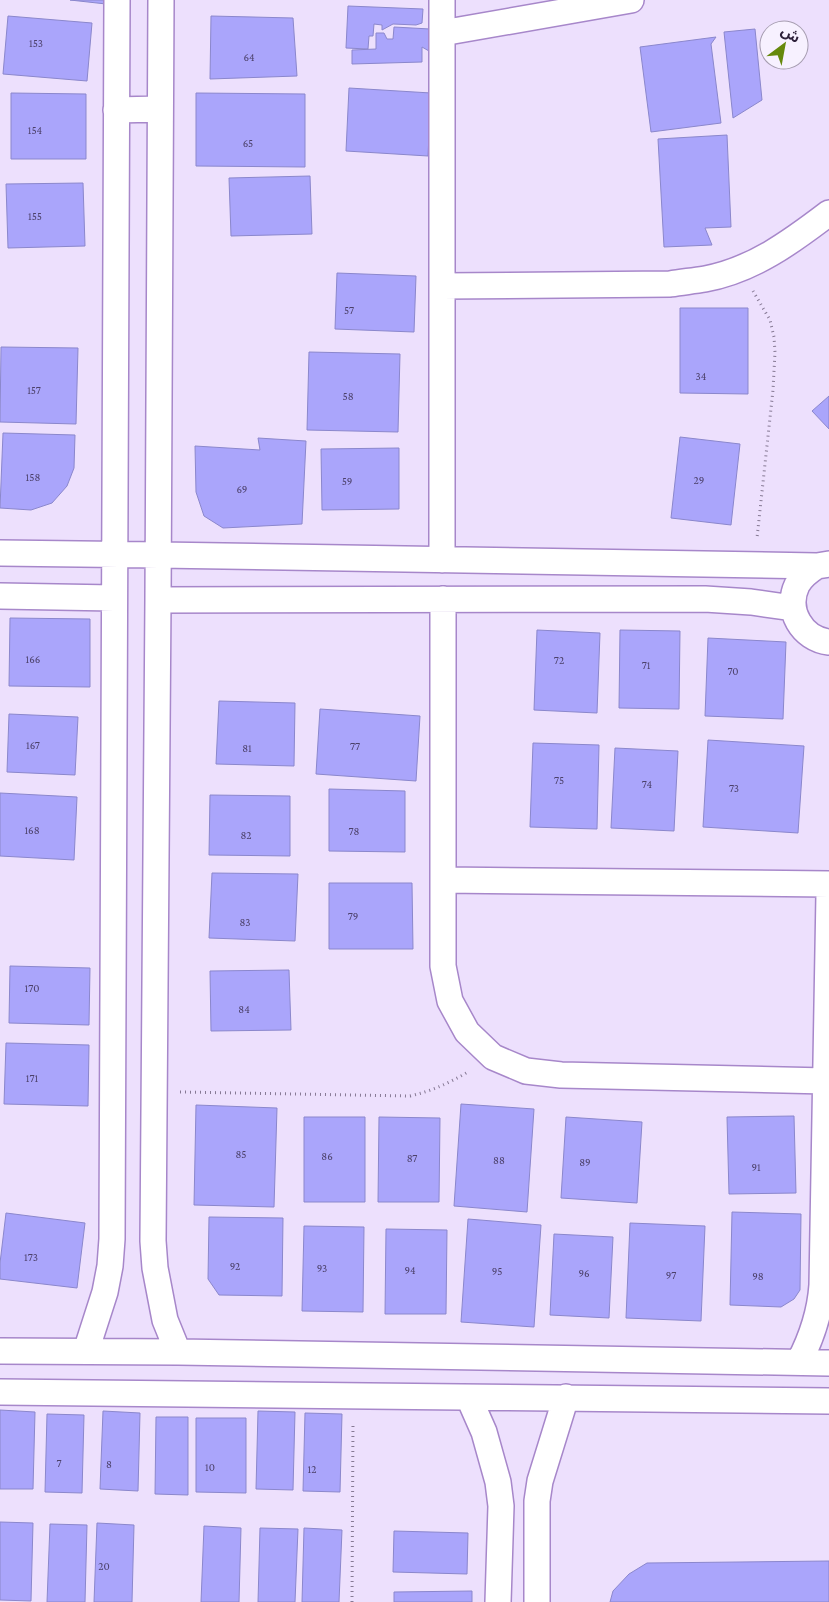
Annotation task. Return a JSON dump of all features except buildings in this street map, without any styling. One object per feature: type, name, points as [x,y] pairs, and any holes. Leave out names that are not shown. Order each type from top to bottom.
[{"type":"street","points":[[86,1351],[105,1292],[110,1266],[112,1239],[117,0]]},
{"type":"street","points":[[160,0],[153,1241],[155,1268],[165,1320],[178,1352]]},
{"type":"street","points":[[442,0],[442,560]]},
{"type":"street","points":[[442,33],[631,0]]},
{"type":"street","points":[[116,110],[160,109]]},
{"type":"street","points":[[442,286],[670,284],[705,279],[739,269],[772,254],[829,213]]},
{"type":"street","points":[[0,553],[823,565]]},
{"type":"street","points":[[823,565],[806,573],[798,584],[793,596],[793,608],[796,620],[802,629],[811,637],[822,642],[829,642]]},
{"type":"street","points":[[0,596],[114,598]]},
{"type":"street","points":[[443,599],[443,966],[450,1001],[467,1032],[493,1057],[526,1071],[561,1075],[826,1081]]},
{"type":"street","points":[[158,600],[728,600],[793,608]]},
{"type":"street","points":[[443,880],[829,884]]},
{"type":"street","points":[[113,894],[155,895]]},
{"type":"street","points":[[799,1362],[816,1325],[820,1305],[829,894]]},
{"type":"street","points":[[0,1351],[204,1352],[829,1363]]},
{"type":"street","points":[[203,1395],[204,1352]]},
{"type":"street","points":[[0,1392],[829,1401]]},
{"type":"street","points":[[537,1602],[537,1501],[540,1481],[566,1397]]},
{"type":"street","points":[[470,1398],[484,1432],[498,1482],[501,1506],[498,1602]]},
{"type":"path","points":[[739,269],[770,320],[774,344],[773,390],[754,565]]},
{"type":"path","points":[[154,1092],[410,1096],[428,1092],[446,1084],[493,1057]]},
{"type":"path","points":[[352,1602],[353,1396]]}]
